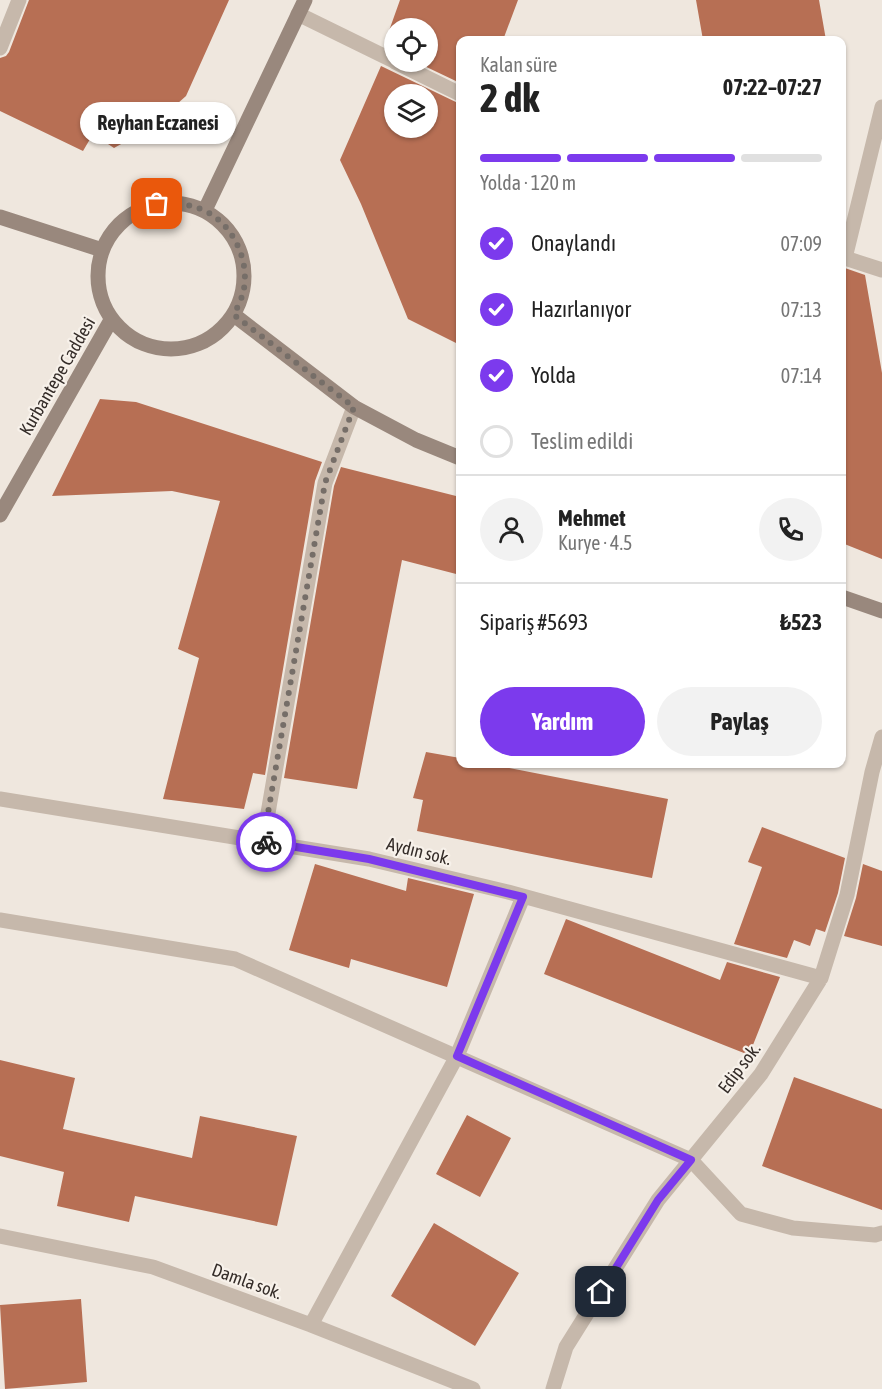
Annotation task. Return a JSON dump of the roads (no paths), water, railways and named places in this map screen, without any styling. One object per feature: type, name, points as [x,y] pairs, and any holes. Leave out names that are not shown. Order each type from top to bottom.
[{"type":"main road","points":[[205,210],[304,0]]},
{"type":"main road","points":[[181,203],[205,210],[224,225],[238,245],[245,268],[243,292],[234,315],[218,333],[198,345],[174,350],[150,348],[129,337],[111,320],[100,298],[98,273],[102,250],[115,228],[134,213],[157,204],[181,203]]},
{"type":"main road","points":[[0,217],[102,250]]},
{"type":"main road","points":[[234,315],[354,407],[416,440],[456,456]]},
{"type":"main road","name":"Kurbantepe Caddesi","points":[[0,514],[5,494],[111,320]]},
{"type":"main road","points":[[846,598],[882,611]]},
{"type":"street","points":[[0,48],[19,0]]},
{"type":"street","points":[[298,14],[384,57]]},
{"type":"street","points":[[415,72],[456,92]]},
{"type":"street","points":[[846,246],[882,107]]},
{"type":"street","points":[[846,259],[882,270]]},
{"type":"street","points":[[263,842],[325,483],[354,407]]},
{"type":"street","name":"Edip sok.","points":[[553,1389],[566,1347],[658,1200],[761,1074],[821,978],[847,895],[872,772],[882,736]]},
{"type":"street","name":"Aydın sok.","points":[[0,799],[369,859],[523,897],[821,978]]},
{"type":"street","points":[[311,1325],[457,1056],[523,897]]},
{"type":"street","points":[[0,920],[236,959],[691,1160],[741,1214],[793,1228],[875,1235],[882,1233]]},
{"type":"street","name":"Damla sok.","points":[[0,1236],[153,1267],[311,1325],[473,1389]]},
{"type":"place","name":"Reyhan Eczanesi","points":[[157,204]]}]
